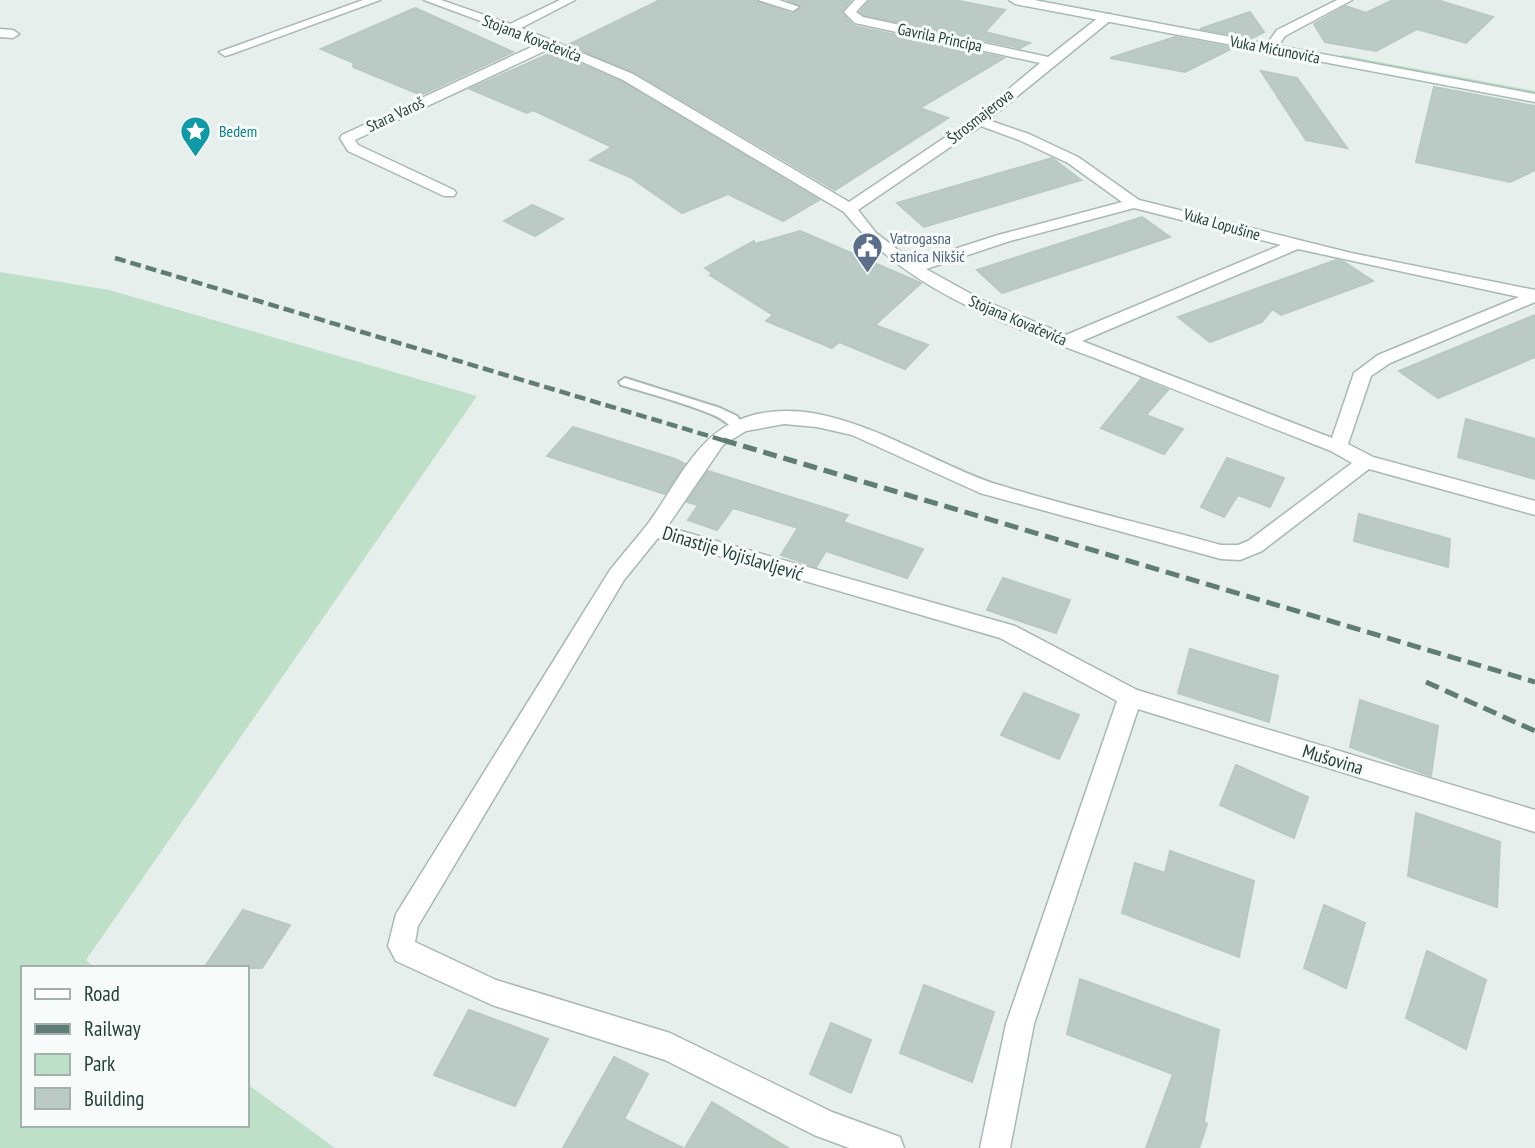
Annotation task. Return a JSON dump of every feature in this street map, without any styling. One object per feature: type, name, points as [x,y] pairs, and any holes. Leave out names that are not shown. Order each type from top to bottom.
[{"type":"street","points":[[225,52],[374,0]]},
{"type":"street","name":"Stojana Kovačevića","points":[[430,0],[551,43],[628,77],[849,209],[861,229],[884,249],[982,307],[1338,447],[1366,461],[1535,508]]},
{"type":"street","points":[[510,29],[569,0]]},
{"type":"street","points":[[764,0],[793,7]]},
{"type":"street","name":"Gavrila Principa","points":[[861,0],[850,12],[853,18],[1050,61]]},
{"type":"street","name":"Vuka Mićunovića","points":[[1015,0],[1107,18],[1535,88]]},
{"type":"street","name":"Vuka Mićunovića","points":[[1063,0],[1535,98]]},
{"type":"street","points":[[1272,44],[1283,32],[1346,0]]},
{"type":"street","name":"Štrosmajerova","points":[[849,209],[979,121],[1050,61],[1107,18]]},
{"type":"street","name":"Stara Varoš","points":[[449,193],[353,148],[347,138],[551,43]]},
{"type":"street","points":[[979,121],[1024,137],[1073,160],[1134,203]]},
{"type":"street","name":"Vuka Lopušine","points":[[913,268],[1004,238],[1134,203],[1295,245],[1535,296]]},
{"type":"street","points":[[1067,341],[1295,245]]},
{"type":"street","points":[[1338,447],[1363,373],[1384,359],[1535,296]]},
{"type":"street","name":"Dinastije Vojislavljević","points":[[1130,697],[1007,632],[654,530],[716,441],[739,427],[784,418],[817,421],[857,430],[988,488],[1221,552],[1240,552],[1255,546],[1366,461]]},
{"type":"street","points":[[654,530],[617,575],[405,923],[401,946],[406,952],[492,992],[670,1047],[825,1124],[889,1148]]},
{"type":"street","points":[[995,1148],[1020,1024],[1130,697]]},
{"type":"street","name":"Mušovina","points":[[1130,697],[1535,821]]},
{"type":"lane","points":[[625,382],[716,411],[733,419],[739,427]]},
{"type":"green space","points":[[1342,55],[1535,91],[1535,94],[1341,57]]},
{"type":"green space","points":[[0,272],[109,290],[477,396],[86,960],[93,966],[21,966],[21,1127],[248,1127],[248,1085],[335,1148],[0,1148]]},
{"type":"building","points":[[660,0],[755,0],[792,14],[801,6],[787,0],[851,0],[841,12],[854,26],[1004,58],[920,108],[948,118],[835,190],[634,72],[568,45]]},
{"type":"building","points":[[870,0],[954,0],[1005,10],[985,32],[1030,43],[1020,48],[864,15],[860,12]]},
{"type":"building","points":[[1393,0],[1437,0],[1493,17],[1466,43],[1417,29],[1376,51],[1325,42],[1314,24],[1346,6],[1366,13]]},
{"type":"building","points":[[415,8],[513,52],[421,95],[353,67],[354,63],[321,49]]},
{"type":"building","points":[[1250,12],[1264,32],[1252,38],[1200,29]]},
{"type":"building","points":[[1175,37],[1233,48],[1185,72],[1110,58]]},
{"type":"building","points":[[553,52],[622,82],[819,200],[783,221],[728,194],[682,213],[630,177],[590,160],[612,147],[533,110],[527,113],[470,89]]},
{"type":"building","points":[[1261,71],[1297,78],[1347,148],[1306,140]]},
{"type":"building","points":[[1434,87],[1535,106],[1535,170],[1510,182],[1416,162]]},
{"type":"building","points":[[1052,158],[1081,180],[924,227],[897,203]]},
{"type":"building","points":[[532,205],[563,219],[535,236],[504,221]]},
{"type":"building","points":[[1142,217],[1170,237],[1002,293],[977,270]]},
{"type":"building","points":[[800,231],[921,283],[875,325],[928,345],[905,369],[839,342],[832,348],[766,321],[773,315],[710,275],[712,273],[705,268],[754,241],[755,244]]},
{"type":"building","points":[[1336,260],[1344,262],[1373,281],[1281,315],[1272,309],[1262,322],[1210,342],[1178,317]]},
{"type":"building","points":[[1535,315],[1535,357],[1438,398],[1399,371]]},
{"type":"building","points":[[1141,379],[1168,390],[1146,415],[1183,429],[1164,454],[1101,428]]},
{"type":"building","points":[[1466,419],[1535,439],[1535,479],[1458,457]]},
{"type":"building","points":[[573,427],[685,464],[665,494],[547,456]]},
{"type":"building","points":[[1227,458],[1284,478],[1270,507],[1238,495],[1224,517],[1201,507]]},
{"type":"building","points":[[708,471],[848,515],[843,522],[923,549],[907,578],[826,551],[816,567],[781,555],[798,528],[733,508],[717,530],[688,520],[698,505],[687,502]]},
{"type":"building","points":[[1359,514],[1450,539],[1448,567],[1354,541]]},
{"type":"building","points":[[1003,578],[1070,600],[1056,633],[987,610]]},
{"type":"building","points":[[1190,649],[1278,676],[1269,722],[1178,693]]},
{"type":"building","points":[[1024,693],[1079,715],[1059,759],[1001,735]]},
{"type":"building","points":[[1360,700],[1438,726],[1431,776],[1350,747]]},
{"type":"building","points":[[1236,765],[1308,797],[1294,838],[1220,805]]},
{"type":"building","points":[[1416,813],[1500,842],[1497,907],[1408,876]]},
{"type":"building","points":[[1170,851],[1254,881],[1239,957],[1122,913],[1135,863],[1165,873]]},
{"type":"building","points":[[1324,905],[1365,923],[1346,988],[1304,968]]},
{"type":"building","points":[[243,910],[290,925],[262,968],[205,966]]},
{"type":"building","points":[[1427,951],[1486,980],[1466,1049],[1406,1018]]},
{"type":"building","points":[[1080,979],[1219,1030],[1204,1122],[1207,1124],[1199,1148],[1146,1148],[1173,1074],[1067,1034]]},
{"type":"building","points":[[924,985],[994,1012],[972,1082],[900,1053]]},
{"type":"building","points":[[469,1010],[548,1039],[515,1106],[434,1075]]},
{"type":"building","points":[[831,1023],[871,1040],[851,1093],[810,1074]]},
{"type":"building","points":[[614,1057],[648,1074],[624,1119],[683,1148],[563,1148]]},
{"type":"building","points":[[712,1102],[788,1148],[685,1148]]},
{"type":"railway","points":[[115,258],[729,442]]},
{"type":"railway","points":[[723,440],[1535,682]]},
{"type":"railway","points":[[1426,682],[1535,731]]},
{"type":"place","name":"Bedem","points":[[196,158]]},
{"type":"place","name":"Vatrogasna stanica Nikšić","points":[[867,274]]}]
